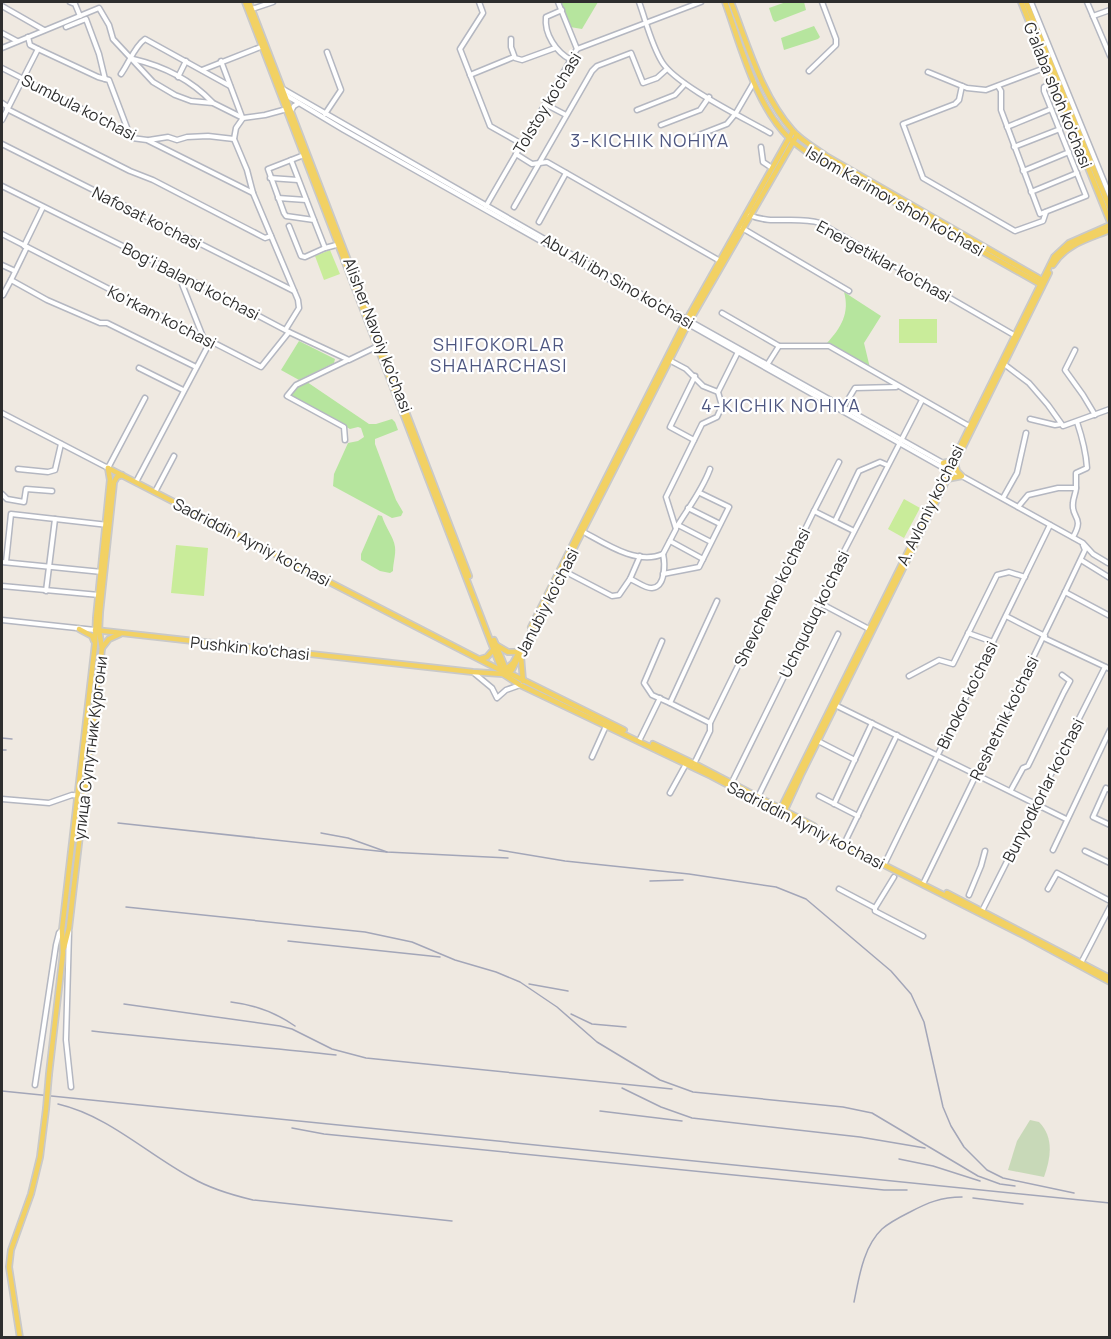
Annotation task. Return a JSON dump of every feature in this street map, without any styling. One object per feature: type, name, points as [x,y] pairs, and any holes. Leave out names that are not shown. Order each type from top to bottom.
[{"type":"main road","name":"Alisher Navoiy ko'chasi","points":[[247,2],[282,92]]},
{"type":"main road","name":"Islom Karimov shoh ko'chasi","points":[[725,2],[754,82],[765,104],[791,139],[811,155],[1042,283]]},
{"type":"main road","name":"Islom Karimov shoh ko'chasi","points":[[731,2],[761,79],[773,103],[795,133],[826,156],[1042,283]]},
{"type":"main road","name":"G'alaba shoh ko'chasi","points":[[1021,2],[1110,226]]},
{"type":"main road","name":"G'alaba shoh ko'chasi","points":[[1026,2],[1107,195],[1110,209]]},
{"type":"main road","name":"Alisher Navoiy ko'chasi","points":[[250,10],[262,46],[290,109],[503,671]]},
{"type":"main road","name":"Janubiy ko'chasi","points":[[503,671],[520,653],[687,322],[772,168],[795,133]]},
{"type":"main road","name":"Janubiy ko'chasi","points":[[687,322],[791,139]]},
{"type":"main road","name":"A. Avloniy ko'chasi","points":[[788,799],[818,741],[869,629],[1004,364],[1054,257],[1066,245],[1110,226]]},
{"type":"main road","name":"A. Avloniy ko'chasi","points":[[952,468],[969,426],[1042,283]]},
{"type":"main road","points":[[942,465],[952,468],[962,476],[945,478],[942,465]]},
{"type":"main road","points":[[20,1338],[9,1267],[11,1250],[31,1194],[40,1157],[46,1109],[63,953],[62,930],[81,796],[112,481],[108,468]]},
{"type":"main road","name":"Sadriddin Ayniy ko'chasi","points":[[108,468],[503,671],[521,683],[694,765],[1110,980]]},
{"type":"main road","points":[[112,481],[122,476]]},
{"type":"main road","name":"A. Avloniy ko'chasi","points":[[782,812],[945,478]]},
{"type":"main road","points":[[79,629],[92,636],[95,644]]},
{"type":"main road","name":"Pushkin ko'chasi","points":[[97,631],[473,672],[503,671]]},
{"type":"main road","name":"улица Супутник Кургони","points":[[63,953],[69,928],[81,796],[102,648],[97,631]]},
{"type":"main road","points":[[102,648],[109,639],[122,633]]},
{"type":"main road","points":[[478,659],[487,657],[495,647],[508,652],[520,653],[521,683]]},
{"type":"main road","name":"Sadriddin Ayniy ko'chasi","points":[[757,799],[769,803],[782,812],[844,843]]},
{"type":"main road","points":[[769,803],[788,799],[795,817]]},
{"type":"street","points":[[70,2],[75,4],[80,16]]},
{"type":"street","points":[[250,10],[273,2]]},
{"type":"street","points":[[478,2],[483,13],[460,49],[490,126],[522,144]]},
{"type":"street","points":[[558,2],[577,49]]},
{"type":"street","points":[[639,2],[657,52],[667,69],[685,84],[770,133]]},
{"type":"street","name":"Tolstoy ko'chasi","points":[[486,207],[577,49],[701,2]]},
{"type":"street","points":[[809,71],[836,45],[836,39],[822,2]]},
{"type":"street","points":[[1031,2],[1051,58]]},
{"type":"street","points":[[1087,2],[1110,56]]},
{"type":"street","points":[[2,6],[45,30]]},
{"type":"street","points":[[2,48],[99,8],[109,25],[113,39],[121,50],[153,82],[191,101],[213,103]]},
{"type":"street","points":[[561,10],[546,17],[545,23],[555,48],[571,60]]},
{"type":"street","points":[[1093,16],[1110,10]]},
{"type":"street","points":[[66,27],[86,19],[99,54],[105,79]]},
{"type":"street","points":[[2,33],[18,42]]},
{"type":"street","points":[[28,37],[30,45],[109,80],[129,133]]},
{"type":"street","points":[[121,74],[132,59],[138,44],[144,39],[230,86]]},
{"type":"street","points":[[511,39],[515,58]]},
{"type":"street","points":[[202,70],[262,46]]},
{"type":"street","points":[[470,75],[515,58],[522,60],[555,48]]},
{"type":"street","points":[[2,120],[38,49]]},
{"type":"street","points":[[324,116],[341,90],[327,52]]},
{"type":"street","points":[[514,207],[566,115],[597,66],[631,53],[643,83],[657,78],[667,69]]},
{"type":"street","points":[[132,59],[153,63],[200,89],[213,103],[243,118],[290,109],[299,103]]},
{"type":"street","points":[[178,77],[186,61]]},
{"type":"street","points":[[221,62],[243,118]]},
{"type":"street","points":[[928,72],[962,86],[986,90],[1047,67]]},
{"type":"street","name":"Sumbula ko'chasi","points":[[2,68],[129,133],[132,138],[147,140],[254,193]]},
{"type":"street","points":[[686,140],[727,124],[754,82]]},
{"type":"street","points":[[998,86],[1001,91],[1001,110],[1040,214],[1086,196],[1044,87],[1053,83]]},
{"type":"street","points":[[637,110],[675,95],[685,84]]},
{"type":"street","points":[[962,86],[959,99],[955,104],[903,124],[923,178],[1015,231],[1043,221],[1046,212]]},
{"type":"street","name":"Abu Ali ibn Sino ko'chasi","points":[[282,92],[324,116]]},
{"type":"street","name":"Abu Ali ibn Sino ko'chasi","points":[[282,92],[766,367],[942,465],[952,468],[962,476],[1083,543],[1093,554],[1107,563]]},
{"type":"street","points":[[660,125],[700,110],[709,98]]},
{"type":"street","points":[[2,103],[7,108],[265,238],[271,236]]},
{"type":"street","points":[[545,104],[566,115]]},
{"type":"street","points":[[1007,127],[1052,109]]},
{"type":"street","points":[[243,118],[236,128],[234,139],[299,308],[287,331]]},
{"type":"street","points":[[1014,147],[1060,129]]},
{"type":"street","points":[[147,140],[168,137],[177,140],[208,136],[234,139]]},
{"type":"street","name":"Nafosat ko'chasi","points":[[2,144],[294,291]]},
{"type":"street","points":[[761,147],[763,162],[772,168]]},
{"type":"street","points":[[1023,171],[1068,152]]},
{"type":"street","points":[[306,154],[270,168],[268,172],[286,216],[314,220]]},
{"type":"street","points":[[516,154],[532,164],[547,162],[720,261]]},
{"type":"street","points":[[291,159],[326,248]]},
{"type":"street","points":[[539,222],[566,173]]},
{"type":"street","points":[[1031,192],[1077,173]]},
{"type":"street","points":[[270,178],[298,180]]},
{"type":"street","name":"Bog'i Baland ko'chasi","points":[[2,186],[185,277],[287,331],[349,360]]},
{"type":"street","points":[[278,198],[306,200]]},
{"type":"street","points":[[2,295],[44,207]]},
{"type":"street","name":"Energetiklar ko'chasi","points":[[748,214],[761,221],[820,223],[1014,335]]},
{"type":"street","points":[[289,226],[301,256],[305,257],[340,244]]},
{"type":"street","points":[[739,226],[849,291]]},
{"type":"street","name":"Ko'rkam ko'chasi","points":[[2,234],[261,367],[287,331]]},
{"type":"street","points":[[2,265],[15,271]]},
{"type":"street","points":[[185,277],[182,284],[203,337]]},
{"type":"street","points":[[11,280],[47,300],[100,323],[106,322],[196,367]]},
{"type":"street","points":[[722,313],[779,346],[829,346],[969,426]]},
{"type":"street","name":"Abu Ali ibn Sino ko'chasi","points":[[687,322],[766,367]]},
{"type":"street","points":[[136,482],[210,342]]},
{"type":"street","points":[[345,440],[344,427],[287,396],[296,385],[379,345]]},
{"type":"street","points":[[766,367],[779,346]]},
{"type":"street","points":[[1075,350],[1065,370],[1095,415]]},
{"type":"street","points":[[717,392],[738,352]]},
{"type":"street","points":[[668,360],[695,376],[703,386],[717,392],[722,406],[717,417],[702,424],[666,497],[677,527],[711,542]]},
{"type":"street","points":[[1004,364],[1029,383],[1061,424]]},
{"type":"street","points":[[139,368],[183,390]]},
{"type":"street","points":[[694,440],[670,427],[695,376]]},
{"type":"street","points":[[842,409],[855,388],[898,387]]},
{"type":"street","points":[[108,468],[145,398]]},
{"type":"street","name":"Uchquduq ko'chasi","points":[[731,785],[854,531],[922,400]]},
{"type":"street","points":[[1030,420],[1065,426],[1110,409]]},
{"type":"street","name":"Sadriddin Ayniy ko'chasi","points":[[2,412],[108,468]]},
{"type":"street","points":[[1072,537],[1078,527],[1072,502],[1076,488],[1076,474],[1087,468],[1085,447],[1077,422]]},
{"type":"street","points":[[1003,498],[1017,474],[1026,433]]},
{"type":"street","points":[[18,469],[48,472],[55,470],[61,444]]},
{"type":"street","points":[[155,492],[174,456]]},
{"type":"street","points":[[814,511],[839,462]]},
{"type":"street","points":[[835,521],[859,471],[880,462],[887,465]]},
{"type":"street","points":[[581,530],[626,553],[657,557],[663,554],[694,497],[700,493],[710,469]]},
{"type":"street","points":[[1018,507],[1028,495],[1058,488],[1076,488]]},
{"type":"street","points":[[2,494],[7,499],[24,502],[26,489],[52,491]]},
{"type":"street","points":[[663,574],[699,567],[729,507],[700,493]]},
{"type":"street","points":[[688,508],[720,524]]},
{"type":"street","name":"Shevchenko ko'chasi","points":[[694,765],[710,731],[710,723],[814,511],[854,531]]},
{"type":"street","points":[[102,572],[4,562],[11,514],[107,525]]},
{"type":"street","points":[[46,591],[55,519]]},
{"type":"street","name":"Binokor ko'chasi","points":[[885,863],[1050,525]]},
{"type":"street","points":[[670,541],[703,559]]},
{"type":"street","name":"Reshetnik ko'chasi","points":[[924,883],[1081,560],[1085,550],[1083,543]]},
{"type":"street","points":[[630,579],[651,588],[659,585],[666,568],[663,554]]},
{"type":"street","points":[[562,570],[612,596],[619,595],[630,579],[639,556]]},
{"type":"street","points":[[1081,560],[1110,578]]},
{"type":"street","points":[[909,676],[939,660],[953,664],[998,575],[1005,571],[1025,577]]},
{"type":"street","points":[[2,586],[100,595]]},
{"type":"street","points":[[1065,592],[1110,616]]},
{"type":"street","points":[[670,703],[717,601]]},
{"type":"street","points":[[820,603],[869,629]]},
{"type":"street","name":"Bunyodkorlar ko'chasi","points":[[981,912],[1107,668],[1006,616]]},
{"type":"street","name":"Pushkin ko'chasi","points":[[2,620],[97,631]]},
{"type":"street","points":[[968,633],[993,642]]},
{"type":"street","points":[[757,799],[838,634]]},
{"type":"street","points":[[662,641],[643,680],[652,695],[710,723]]},
{"type":"street","points":[[473,672],[492,688],[497,698],[506,690],[521,683]]},
{"type":"street","points":[[1011,790],[1023,768],[1028,766],[1070,681],[1062,675]]},
{"type":"street","points":[[639,740],[660,699]]},
{"type":"street","points":[[834,704],[1066,819]]},
{"type":"street","points":[[834,804],[872,723]]},
{"type":"street","points":[[592,757],[607,724]]},
{"type":"street","name":"Bunyodkorlar ko'chasi","points":[[1053,850],[1110,730]]},
{"type":"street","points":[[844,843],[897,735]]},
{"type":"street","points":[[818,741],[855,760]]},
{"type":"street","points":[[670,793],[687,762]]},
{"type":"street","points":[[1110,790],[1106,788],[1093,817],[1110,825]]},
{"type":"street","points":[[2,799],[49,803],[72,795],[81,796]]},
{"type":"street","points":[[819,796],[858,816]]},
{"type":"street","points":[[969,895],[985,851]]},
{"type":"street","points":[[1085,851],[1110,863]]},
{"type":"street","points":[[1048,889],[1056,873],[1110,901]]},
{"type":"street","points":[[875,908],[894,877]]},
{"type":"street","points":[[839,890],[923,936]]},
{"type":"street","points":[[1081,964],[1110,907]]},
{"type":"street","points":[[69,928],[66,1040],[71,1087]]},
{"type":"street","points":[[35,1085],[56,945],[62,930]]},
{"type":"street","points":[[2,1265],[9,1267]]},
{"type":"green space","points":[[560,2],[598,2],[582,29],[570,27]]},
{"type":"green space","points":[[786,2],[804,2],[806,10],[775,22],[769,8]]},
{"type":"green space","points":[[814,26],[820,37],[818,39],[784,50],[781,38]]},
{"type":"green space","points":[[330,250],[340,274],[324,280],[315,256]]},
{"type":"green space","points":[[844,292],[881,316],[864,343],[870,368],[827,343],[843,320],[846,307]]},
{"type":"green space","points":[[899,319],[937,319],[937,343],[899,343]]},
{"type":"green space","points":[[299,341],[335,359],[334,363],[299,380],[281,370]]},
{"type":"green space","points":[[307,382],[369,424],[392,419],[395,422],[398,430],[375,439],[375,444],[396,500],[403,512],[401,516],[392,518],[333,486],[334,474],[348,443],[364,437],[361,428],[350,429],[290,395],[297,387]]},
{"type":"green space","points":[[904,499],[920,508],[904,538],[888,529]]},
{"type":"green space","points":[[378,515],[382,516],[394,543],[393,571],[390,573],[380,571],[361,560],[361,554]]},
{"type":"green space","points":[[176,545],[208,548],[204,596],[171,593]]},
{"type":"green space","points":[[1030,1120],[1039,1122],[1049,1141],[1050,1148],[1044,1177],[1008,1170],[1017,1141]]},
{"type":"railway","points":[[2,738],[12,739]]},
{"type":"railway","points":[[118,823],[387,852]]},
{"type":"railway","points":[[321,833],[348,838],[387,852],[508,858]]},
{"type":"railway","points":[[499,850],[565,861],[689,874],[776,887],[806,899],[891,971],[911,994],[924,1022],[943,1107],[964,1147],[987,1170],[1003,1178],[1074,1193]]},
{"type":"railway","points":[[650,881],[683,880]]},
{"type":"railway","points":[[126,907],[365,932],[412,942],[455,960],[520,982],[557,1007],[597,1042],[660,1080],[693,1092],[843,1107],[872,1113],[978,1176],[1000,1184],[1015,1186]]},
{"type":"railway","points":[[288,941],[440,957]]},
{"type":"railway","points":[[529,984],[568,991]]},
{"type":"railway","points":[[231,1002],[265,1010],[295,1026]]},
{"type":"railway","points":[[124,1004],[280,1026],[292,1029],[332,1049],[366,1058],[672,1089]]},
{"type":"railway","points":[[571,1014],[592,1024],[626,1027]]},
{"type":"railway","points":[[92,1031],[336,1055]]},
{"type":"railway","points":[[622,1088],[661,1107],[692,1118],[860,1137],[925,1148]]},
{"type":"railway","points":[[2,1091],[1110,1203]]},
{"type":"railway","points":[[58,1104],[94,1117],[192,1178],[229,1194],[253,1200],[452,1221]]},
{"type":"railway","points":[[600,1111],[682,1121]]},
{"type":"railway","points":[[292,1128],[324,1134],[884,1190],[907,1190]]},
{"type":"railway","points":[[899,1159],[933,1166],[980,1181]]},
{"type":"railway","points":[[854,1302],[866,1254],[882,1229],[928,1203],[962,1197]]},
{"type":"railway","points":[[973,1198],[1023,1204]]},
{"type":"district","name":"3-KICHIK NOHIYA","points":[[650,140]]},
{"type":"district","name":"SHIFOKORLAR SHAHARCHASI","points":[[499,354]]},
{"type":"district","name":"4-KICHIK NOHIYA","points":[[781,405]]}]
